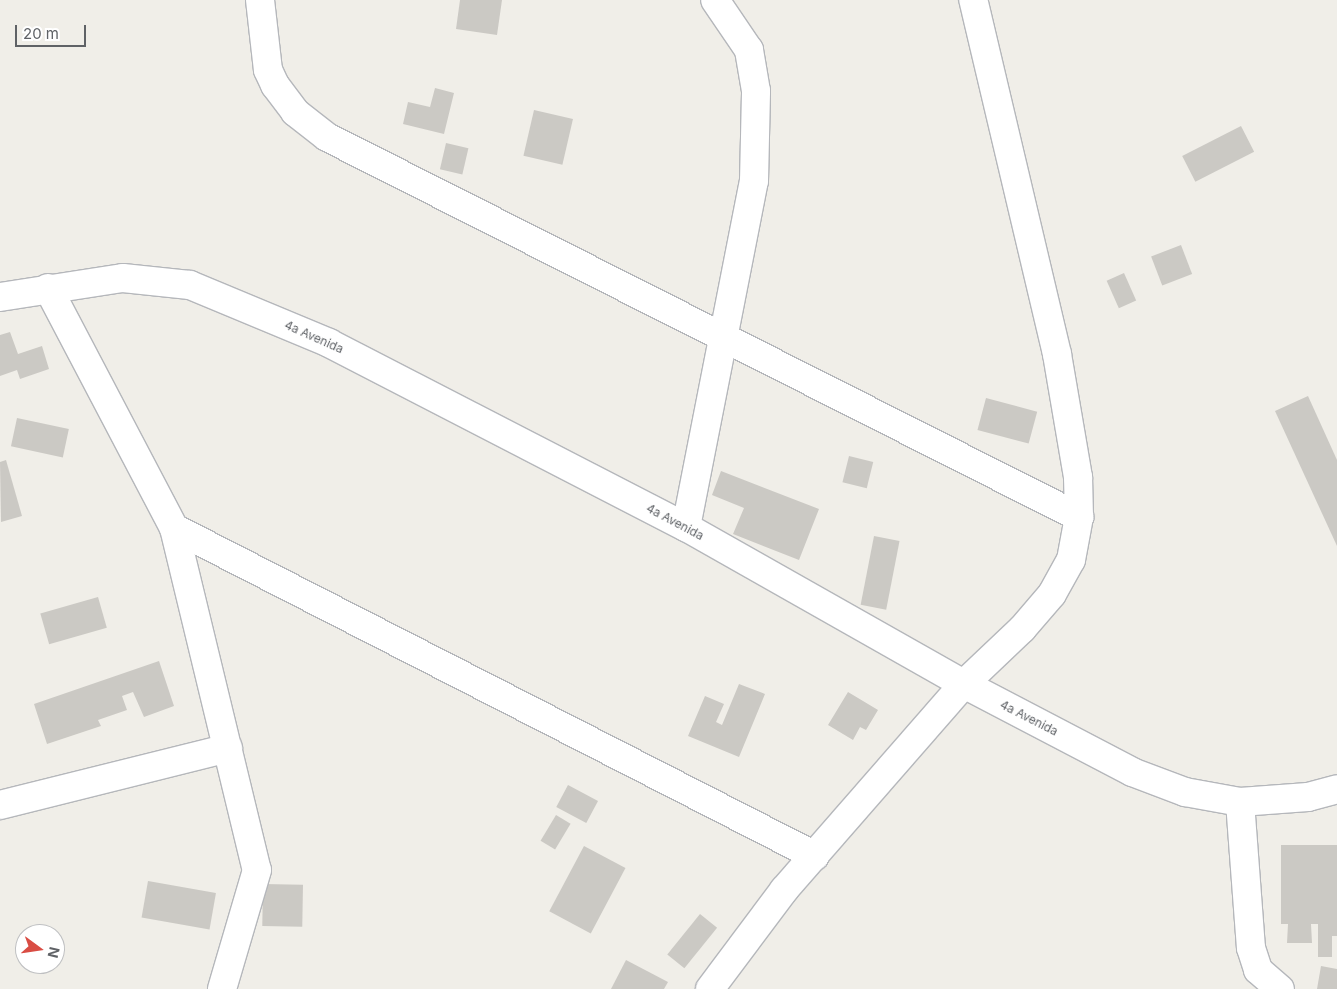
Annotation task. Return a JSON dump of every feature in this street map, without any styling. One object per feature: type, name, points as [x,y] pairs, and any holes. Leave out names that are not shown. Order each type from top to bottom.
[{"type":"street","points":[[260,0],[268,70],[284,99],[310,126],[1079,517]]},
{"type":"street","points":[[686,527],[754,181],[756,91],[749,50],[715,0]]},
{"type":"street","points":[[710,989],[814,856],[964,684],[1022,629],[1052,594],[1071,560],[1079,517],[1078,476],[1057,354],[973,0]]},
{"type":"street","name":"4a Avenida","points":[[0,297],[48,288],[123,278],[190,284],[329,342],[686,527],[964,684],[1132,772],[1185,792],[1240,802],[1308,797],[1337,790]]},
{"type":"street","points":[[48,288],[174,528],[257,870],[222,989]]},
{"type":"street","points":[[174,528],[814,856]]},
{"type":"street","points":[[0,805],[228,748]]},
{"type":"street","points":[[1240,802],[1251,948],[1258,970],[1280,989]]},
{"type":"building","points":[[460,0],[502,0],[497,35],[456,29]]},
{"type":"building","points":[[435,88],[454,93],[444,134],[403,124],[408,102],[430,107]]},
{"type":"building","points":[[534,110],[573,119],[562,165],[523,156]]},
{"type":"building","points":[[1241,126],[1254,152],[1195,182],[1182,156]]},
{"type":"building","points":[[446,143],[468,148],[462,174],[440,169]]},
{"type":"building","points":[[1181,245],[1192,274],[1162,285],[1151,256]]},
{"type":"building","points":[[1124,273],[1136,300],[1119,308],[1107,281]]},
{"type":"building","points":[[10,332],[18,354],[42,346],[49,369],[20,379],[17,370],[0,376],[0,335]]},
{"type":"building","points":[[1308,396],[1337,460],[1337,546],[1275,411]]},
{"type":"building","points":[[986,398],[1037,412],[1029,444],[977,430]]},
{"type":"building","points":[[17,418],[69,429],[63,457],[11,446]]},
{"type":"building","points":[[849,456],[873,462],[867,488],[842,482]]},
{"type":"building","points":[[6,460],[22,516],[1,522],[0,462]]},
{"type":"building","points":[[721,471],[819,509],[799,560],[733,534],[744,508],[712,495]]},
{"type":"building","points":[[874,536],[900,541],[886,610],[861,605]]},
{"type":"building","points":[[98,597],[107,628],[49,644],[40,614]]},
{"type":"building","points":[[159,661],[174,706],[144,717],[133,692],[122,696],[127,710],[98,720],[101,726],[47,744],[34,704]]},
{"type":"building","points":[[739,684],[765,694],[739,757],[688,736],[705,696],[724,704],[716,722],[722,725]]},
{"type":"building","points":[[848,692],[878,710],[866,730],[860,727],[853,740],[828,725]]},
{"type":"building","points":[[568,785],[598,801],[586,823],[556,807]]},
{"type":"building","points":[[556,815],[571,824],[555,849],[541,841]]},
{"type":"building","points":[[1281,845],[1337,845],[1337,936],[1332,936],[1332,957],[1318,957],[1318,924],[1311,924],[1312,943],[1287,943],[1288,924],[1281,924]]},
{"type":"building","points":[[584,846],[625,868],[591,933],[549,911]]},
{"type":"building","points":[[148,881],[216,893],[210,929],[142,917]]},
{"type":"building","points":[[263,884],[303,885],[302,927],[262,926]]},
{"type":"building","points":[[700,914],[717,928],[684,968],[667,954]]},
{"type":"building","points":[[626,960],[668,982],[664,989],[611,989]]},
{"type":"building","points":[[1321,966],[1337,969],[1337,989],[1317,989]]}]
